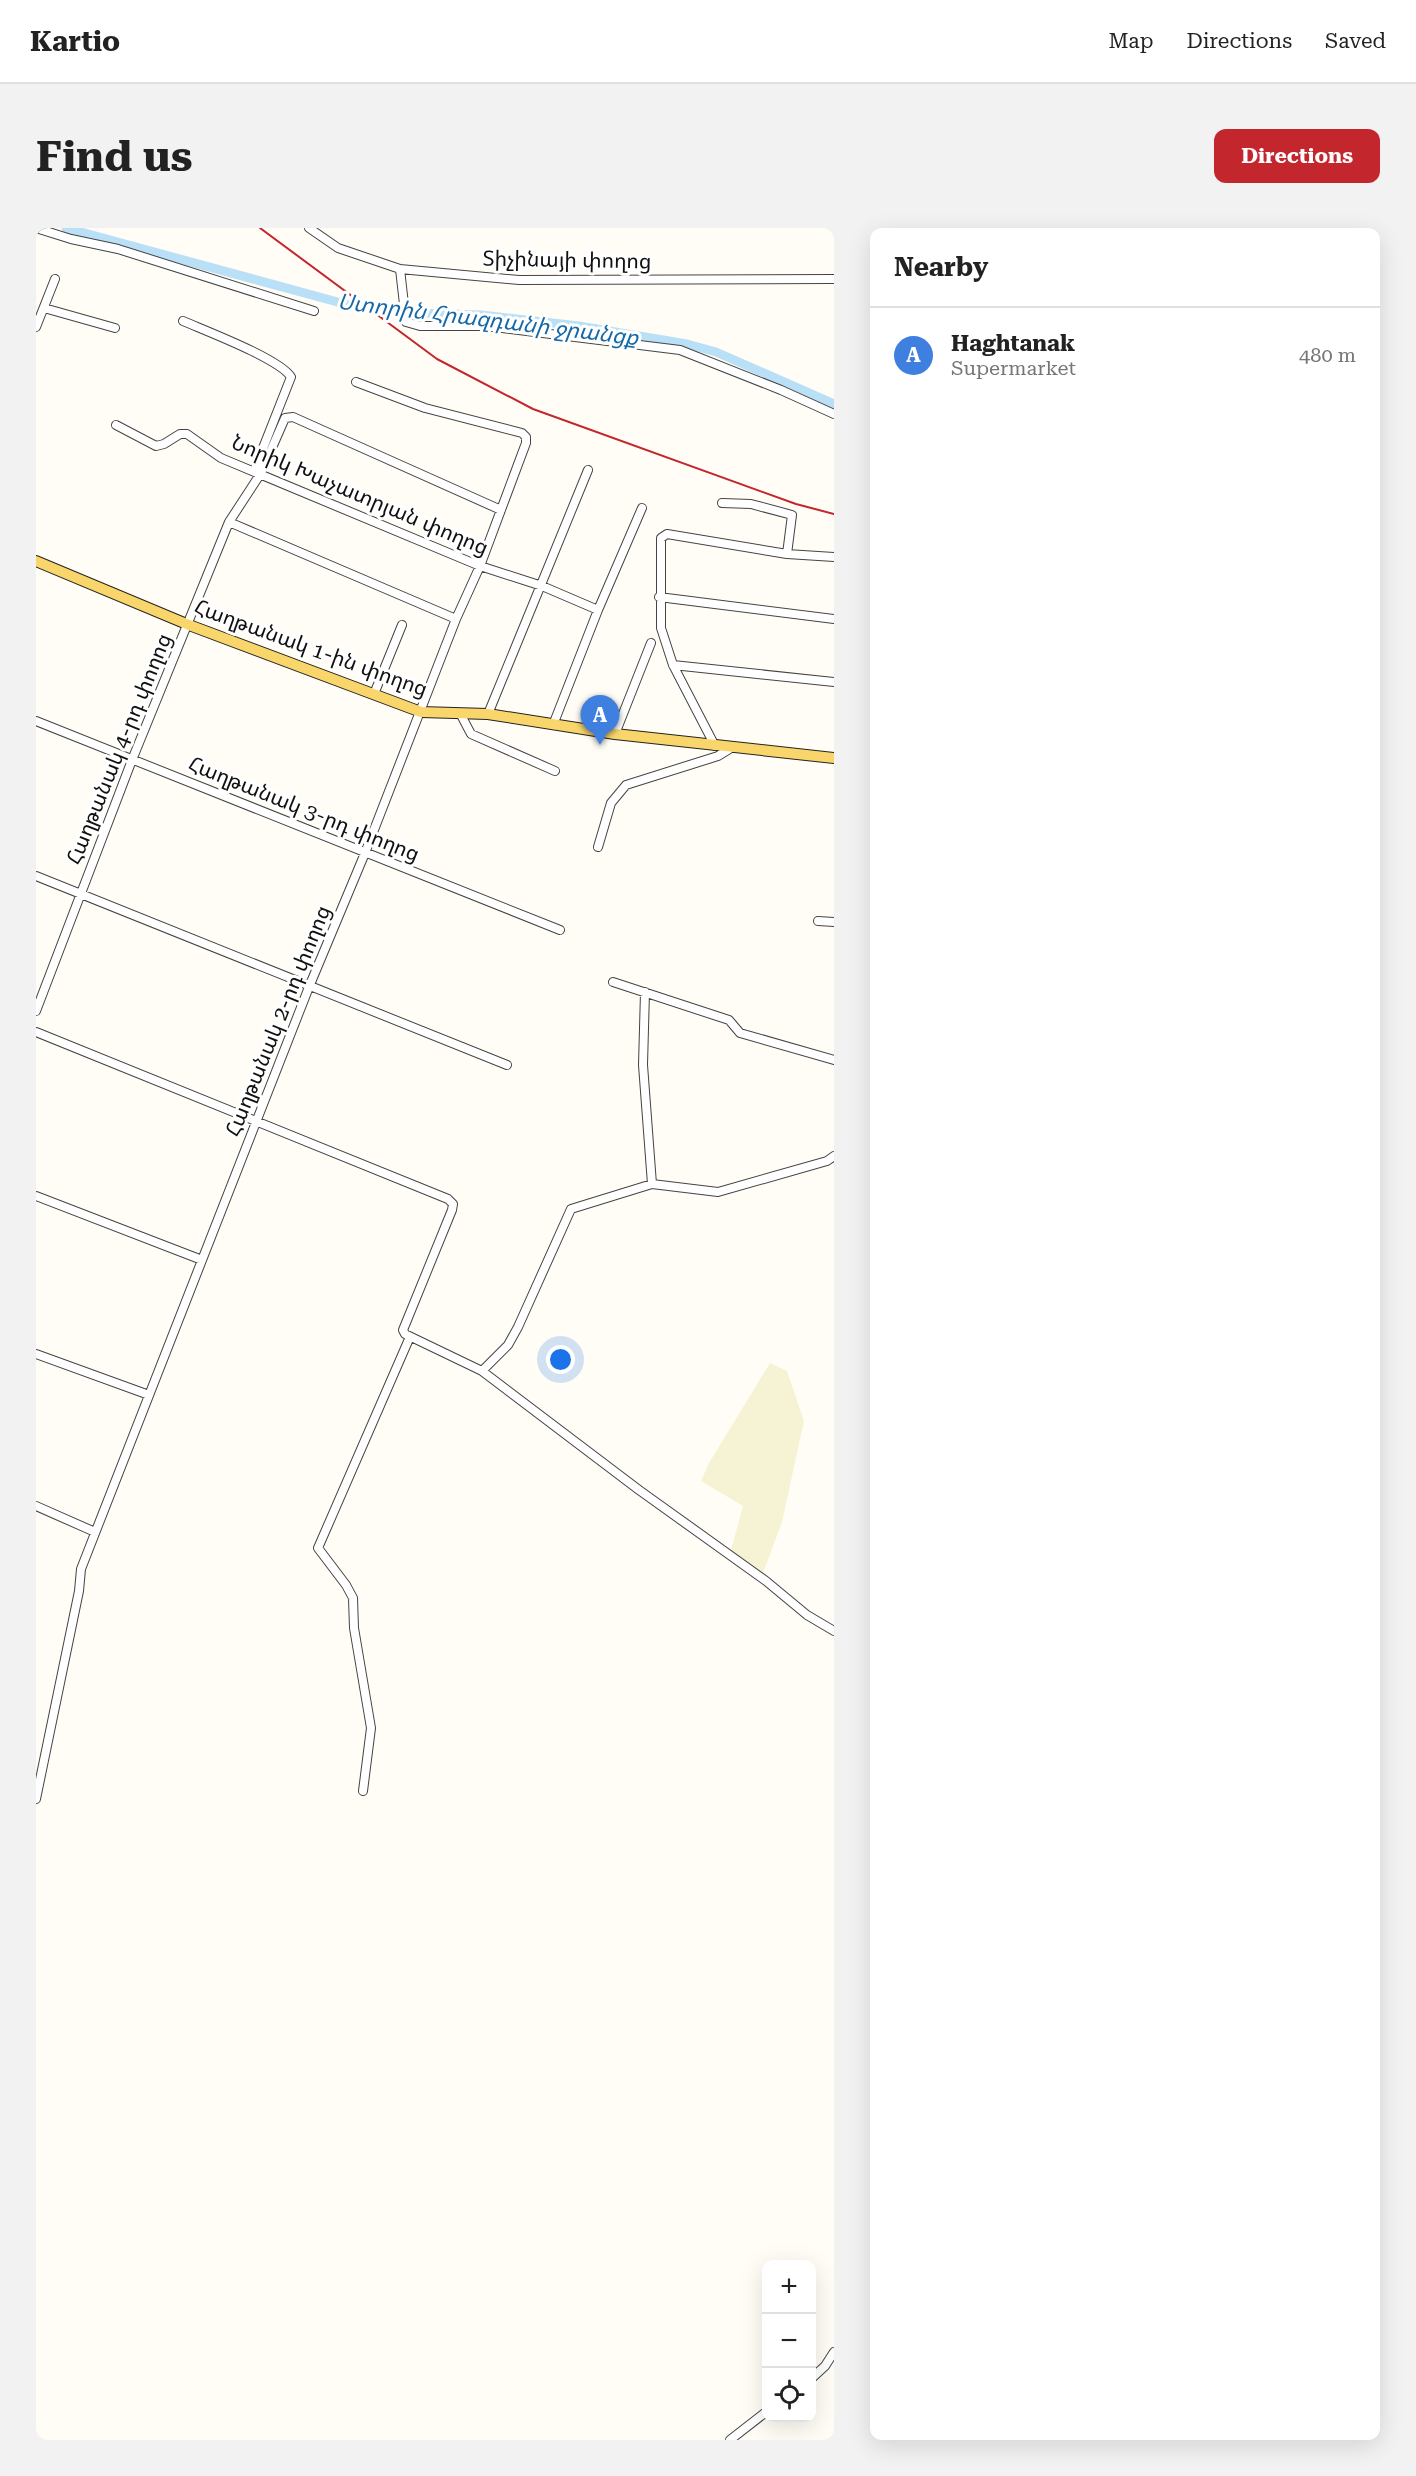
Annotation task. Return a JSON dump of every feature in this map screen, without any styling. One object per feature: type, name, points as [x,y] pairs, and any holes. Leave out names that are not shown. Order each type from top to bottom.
[{"type":"main road","name":"Հաղթանակ 1-ին փողոց","points":[[36,561],[189,625],[421,712],[461,715],[488,714],[615,734],[834,758]]},
{"type":"street","points":[[36,228],[118,249],[314,311]]},
{"type":"street","name":"Տիչինայի փողոց","points":[[309,228],[338,248],[400,269],[519,280],[834,279]]},
{"type":"street","points":[[400,269],[400,286],[406,322],[420,326],[485,326],[680,350],[770,385],[834,414]]},
{"type":"street","points":[[36,327],[55,279]]},
{"type":"street","points":[[44,308],[115,328]]},
{"type":"street","points":[[183,321],[236,343],[285,371],[291,377],[257,472]]},
{"type":"street","name":"Հաղթանակ 2-րդ փողոց","points":[[36,1799],[79,1591],[81,1569],[309,987],[365,853],[456,619],[480,566],[526,443],[526,437],[522,433],[425,408],[356,382]]},
{"type":"street","points":[[257,472],[285,418],[293,417],[501,510]]},
{"type":"street","name":"Նորիկ Խաչատրյան փողոց","points":[[116,424],[156,446],[187,434],[221,458],[480,566],[542,586],[598,610]]},
{"type":"street","points":[[488,714],[588,470]]},
{"type":"street","name":"Հաղթանակ 4-րդ փողոց","points":[[36,1011],[132,760],[189,625],[229,522],[257,472]]},
{"type":"street","points":[[722,503],[751,504],[792,515],[787,554]]},
{"type":"street","points":[[553,725],[598,610],[642,508]]},
{"type":"street","points":[[229,522],[456,619]]},
{"type":"street","points":[[715,746],[674,665],[661,628],[659,543],[667,534],[787,554],[834,557]]},
{"type":"street","points":[[659,597],[834,619]]},
{"type":"street","points":[[374,694],[402,625]]},
{"type":"street","points":[[615,734],[651,643]]},
{"type":"street","points":[[674,665],[834,682]]},
{"type":"street","points":[[461,715],[471,734],[555,771]]},
{"type":"street","name":"Հաղթանակ 3-րդ փողոց","points":[[36,721],[560,930]]},
{"type":"street","points":[[598,847],[611,803],[626,785],[718,756],[731,748]]},
{"type":"street","points":[[36,876],[507,1065]]},
{"type":"street","points":[[818,921],[834,922]]},
{"type":"street","points":[[613,982],[729,1020],[740,1032],[834,1060]]},
{"type":"street","points":[[645,992],[643,1065],[652,1184]]},
{"type":"street","points":[[36,1032],[448,1199],[453,1204],[403,1330],[409,1339],[482,1371],[639,1490],[766,1581],[807,1615],[834,1632]]},
{"type":"street","points":[[482,1371],[508,1345],[518,1327],[572,1209],[652,1184],[718,1192],[827,1161],[834,1155]]},
{"type":"street","points":[[36,1196],[202,1260]]},
{"type":"street","points":[[363,1791],[371,1728],[354,1628],[353,1598],[318,1548],[409,1339]]},
{"type":"street","points":[[36,1354],[149,1395]]},
{"type":"street","points":[[36,1506],[95,1532]]},
{"type":"street","points":[[816,2374],[834,2352]]},
{"type":"street","points":[[730,2440],[762,2415]]},
{"type":"shaded area","points":[[770,1363],[787,1371],[804,1421],[782,1522],[762,1576],[731,1550],[743,1506],[701,1481],[709,1463]]},
{"type":"waterway","name":"Ստորին Հրազդանի ջրանցք","points":[[66,228],[356,307],[418,313],[481,315],[579,326],[687,344],[716,352],[834,404]]},
{"type":"railway","points":[[260,228],[437,359],[533,409],[796,504],[834,514]]},
{"type":"place","name":"Haghtanak","points":[[600,745]]}]
